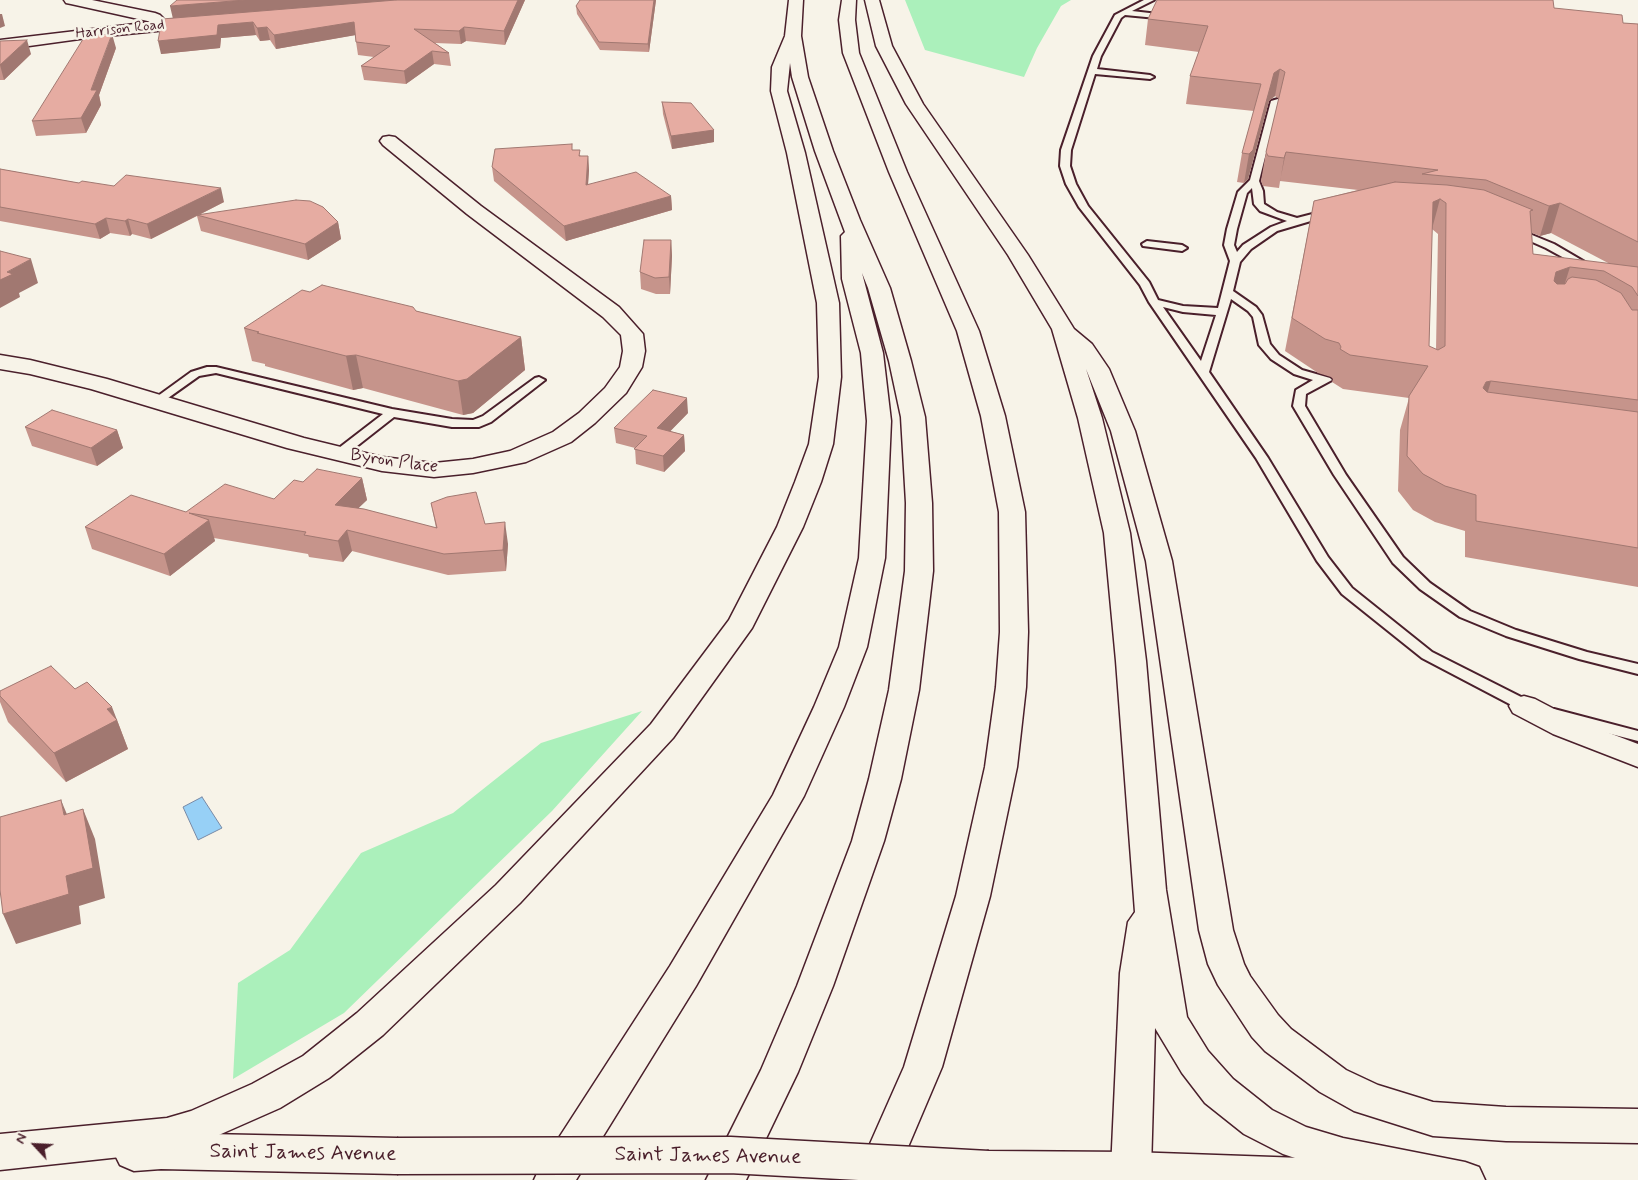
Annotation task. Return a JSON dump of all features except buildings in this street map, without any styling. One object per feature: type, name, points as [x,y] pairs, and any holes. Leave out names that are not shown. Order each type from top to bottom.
[{"type":"main road","points":[[71,0],[113,10],[186,23]]},
{"type":"main road","points":[[726,1180],[779,1072],[815,986],[868,841],[904,690],[919,571],[919,503],[913,416],[900,361],[879,288],[850,220],[824,151],[800,77],[793,36],[796,0]]},
{"type":"main road","points":[[849,0],[848,20],[851,53],[898,172],[968,331],[993,416],[1012,522],[1014,632],[1011,687],[1001,767],[973,896],[923,1067],[874,1180]]},
{"type":"main road","points":[[872,0],[884,46],[915,104],[1018,255],[1063,329],[1090,418],[1117,533],[1132,670],[1150,890],[1168,1020],[1195,1062],[1219,1091],[1258,1122],[1297,1142],[1343,1156],[1465,1180]]},
{"type":"main road","points":[[87,33],[107,22],[112,16],[113,10]]},
{"type":"main road","name":"Harrison Road","points":[[0,45],[87,33],[216,21]]},
{"type":"main road","points":[[0,1152],[167,1134],[198,1126],[266,1096],[316,1067],[370,1024],[508,894],[662,731],[742,622],[790,528],[808,482],[821,444],[830,377],[828,303],[796,154],[779,91],[780,67],[793,36]]},
{"type":"main road","name":"Byron Place","points":[[0,362],[30,366],[339,454],[382,464],[434,470],[473,466],[517,457],[562,437],[587,418],[614,393],[631,367],[634,352],[632,334],[611,312],[474,210],[389,141]]},
{"type":"main road","points":[[554,1180],[683,976],[788,796],[853,647],[872,558],[879,421],[872,353],[852,279],[850,220]]},
{"type":"main road","points":[[1063,329],[1084,349],[1098,368],[1123,431],[1159,561],[1216,930],[1226,964],[1236,985],[1265,1026],[1278,1040],[1333,1081],[1368,1099],[1433,1119],[1506,1124],[1638,1126]]},
{"type":"main road","points":[[1524,706],[1564,727],[1638,756]]},
{"type":"main road","points":[[1130,1175],[1138,973],[1150,890]]},
{"type":"main road","name":"Saint James Avenue","points":[[0,1163],[161,1151],[397,1156],[730,1154],[1130,1175],[1416,1180]]},
{"type":"lane","points":[[1150,0],[1123,13],[1114,24],[1092,71],[1066,150],[1065,166],[1067,176],[1084,207],[1145,284],[1154,302],[1262,458],[1322,558],[1347,591],[1427,655],[1524,706],[1638,736]]},
{"type":"lane","points":[[1123,13],[1178,18]]},
{"type":"lane","points":[[1092,71],[1150,77]]},
{"type":"lane","points":[[1204,372],[1222,312],[1234,261],[1229,245],[1232,229],[1243,192],[1254,181],[1276,101]]},
{"type":"lane","points":[[1254,181],[1260,204],[1263,208],[1274,214],[1297,221]]},
{"type":"lane","points":[[1234,261],[1263,236],[1297,221],[1336,212]]},
{"type":"lane","points":[[1505,227],[1550,246],[1601,275]]},
{"type":"lane","points":[[1147,244],[1182,248]]},
{"type":"lane","points":[[1227,292],[1252,309],[1258,317],[1265,345],[1275,357],[1298,372],[1326,380],[1300,392],[1299,406],[1340,475],[1398,560],[1425,586],[1465,614],[1511,633],[1584,656],[1638,669]]},
{"type":"lane","points":[[1154,302],[1183,309],[1222,312]]},
{"type":"lane","points":[[157,401],[199,372],[216,370],[392,413],[452,423],[476,424],[487,419],[539,380]]},
{"type":"lane","points":[[339,454],[392,413]]},
{"type":"green space","points":[[905,0],[1071,0],[1061,6],[1037,48],[1024,77],[925,50]]},
{"type":"green space","points":[[642,711],[552,811],[344,1013],[233,1079],[238,983],[290,950],[361,853],[453,813],[541,743]]},
{"type":"water","points":[[202,797],[222,828],[198,840],[183,807]]}]
